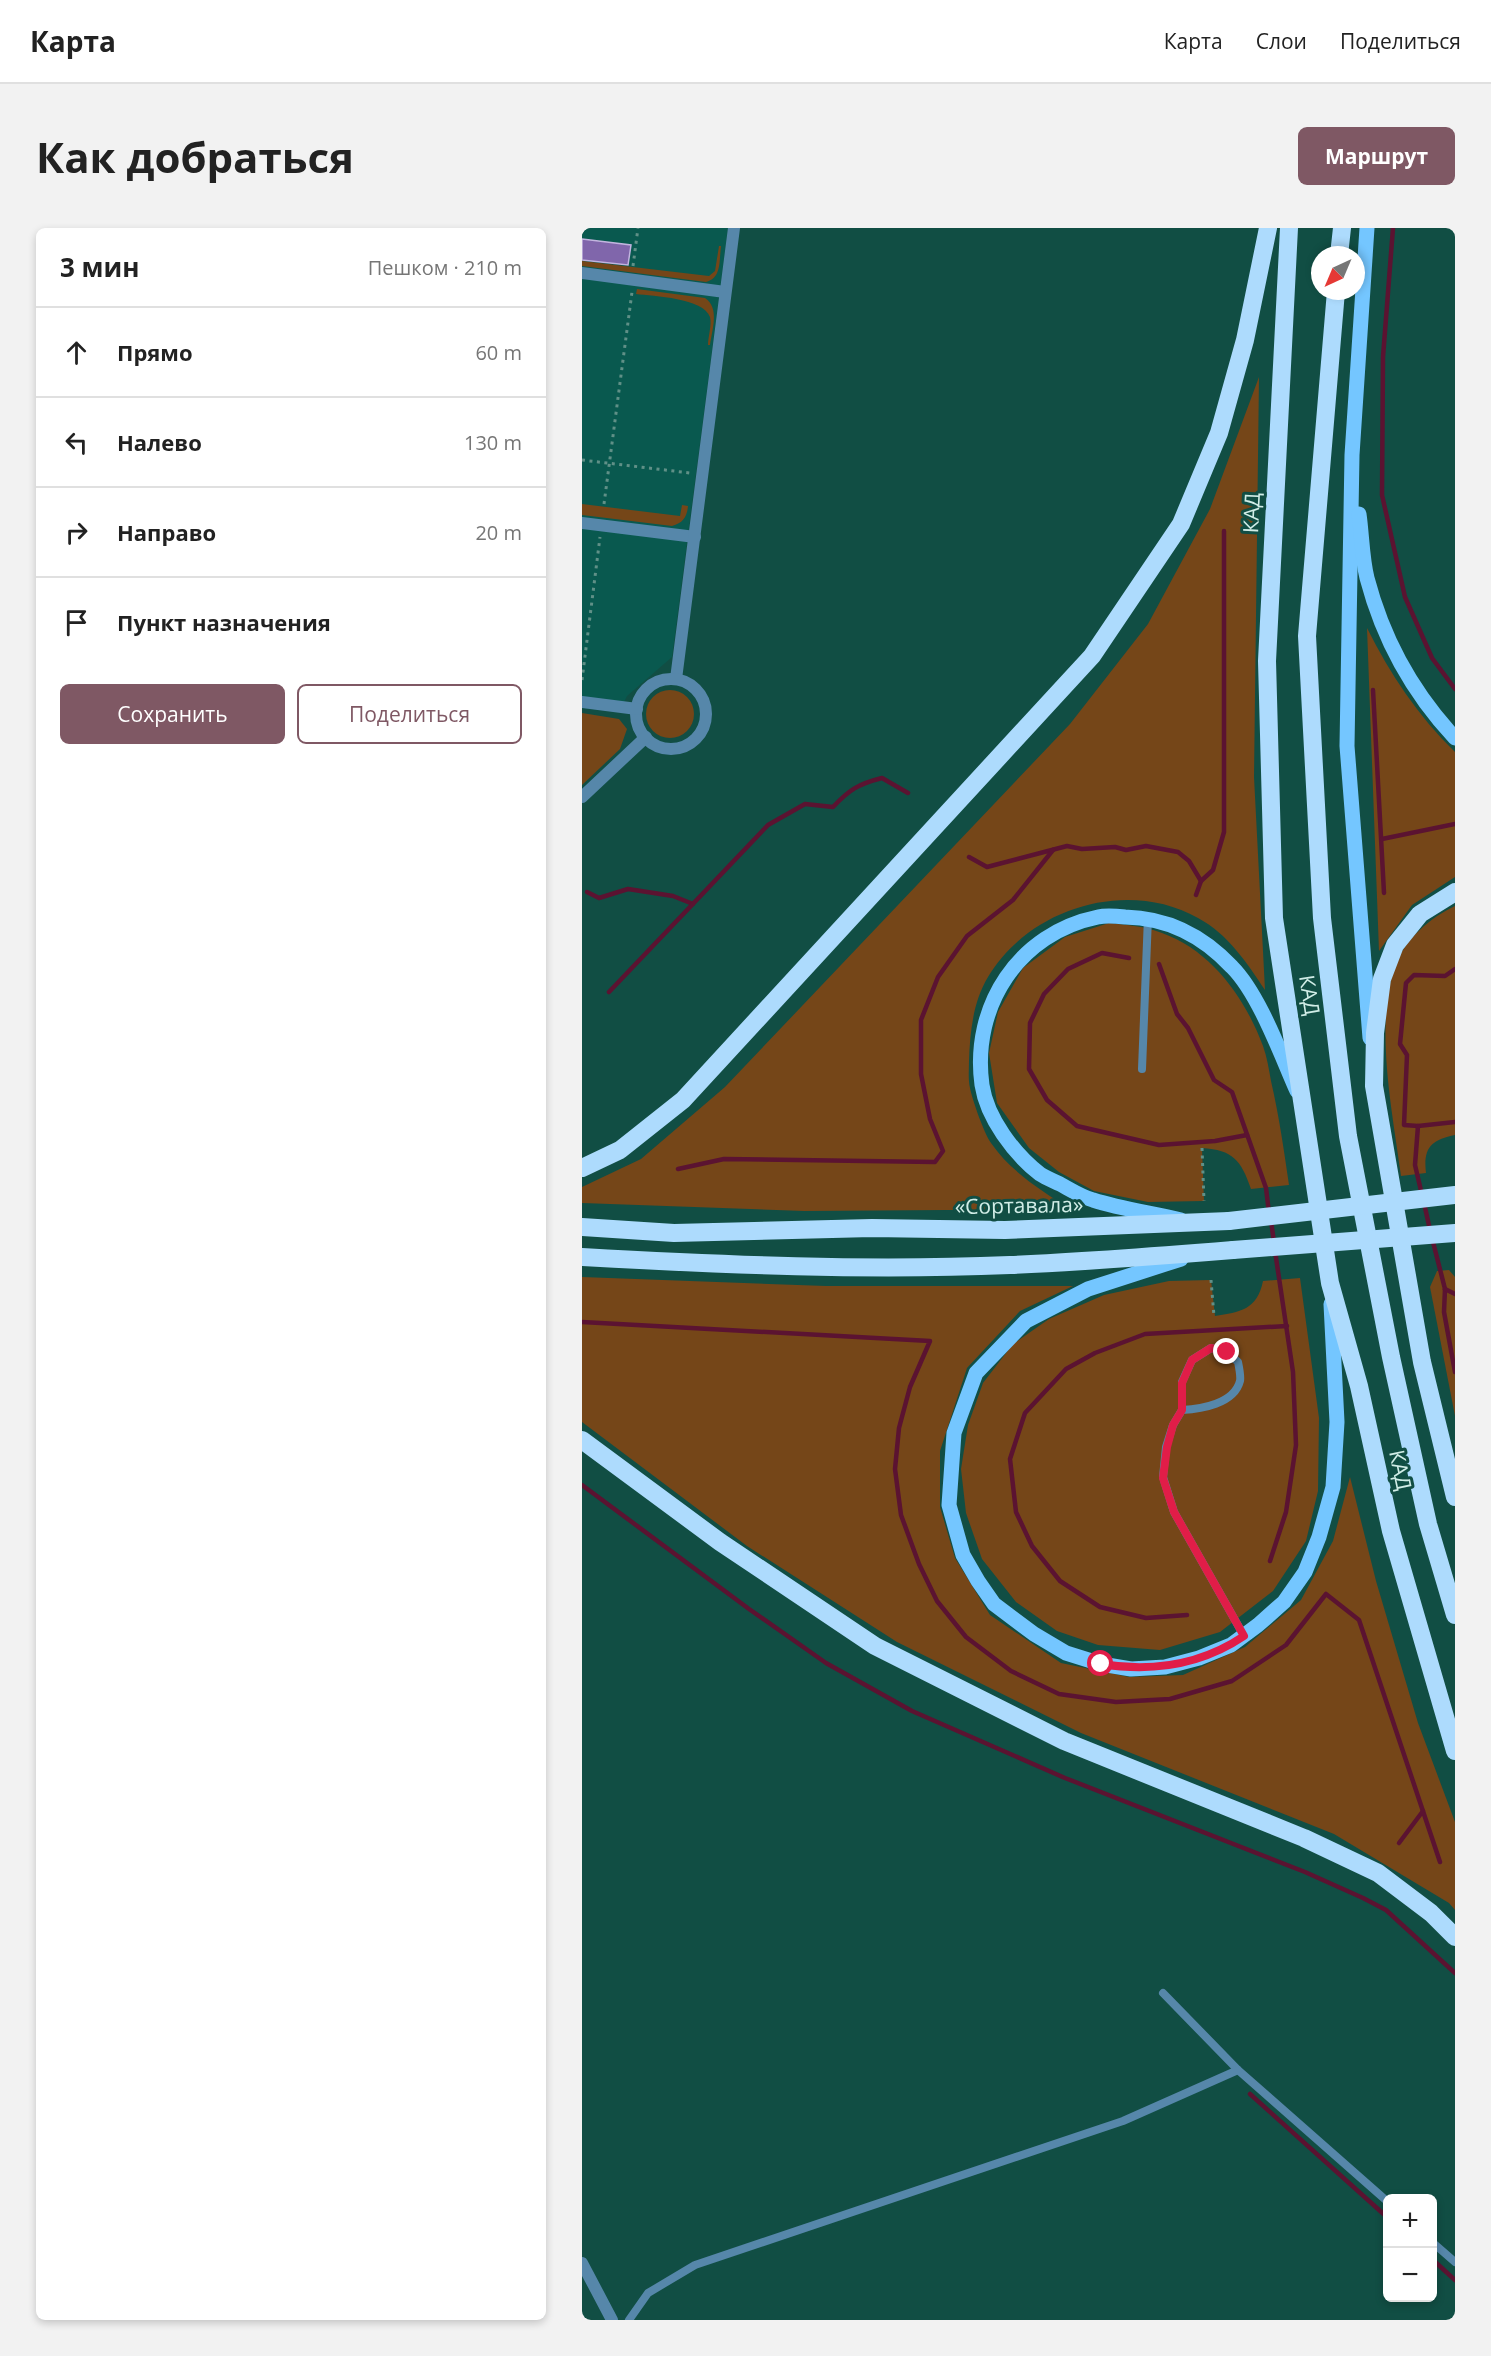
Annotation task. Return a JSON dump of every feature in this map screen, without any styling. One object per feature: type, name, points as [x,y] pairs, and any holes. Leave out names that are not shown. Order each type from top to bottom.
[{"type":"highway","points":[[582,1168],[620,1150],[683,1100],[1092,656],[1181,524],[1219,433],[1245,340],[1268,228]]},
{"type":"highway","name":"КАД","points":[[1289,228],[1267,661],[1274,918],[1330,1283],[1359,1386],[1391,1531],[1455,1751]]},
{"type":"highway","points":[[1341,246],[1342,228]]},
{"type":"highway","name":"КАД","points":[[1335,300],[1307,636],[1322,918],[1348,1136],[1391,1357],[1428,1524],[1455,1615]]},
{"type":"highway","points":[[1455,892],[1420,914],[1395,945],[1382,979],[1375,1033],[1374,1086],[1422,1362],[1455,1497]]},
{"type":"highway","name":"«Сортавала»","points":[[582,1227],[674,1233],[872,1228],[1005,1230],[1196,1223],[1455,1195]]},
{"type":"highway","points":[[582,1257],[671,1262],[876,1267],[1010,1265],[1455,1233]]},
{"type":"highway","points":[[1422,1362],[1448,1439],[1455,1451]]},
{"type":"highway","points":[[582,1440],[720,1542],[874,1646],[1064,1741],[1304,1838],[1378,1873],[1431,1912],[1455,1937]]},
{"type":"main road","points":[[1367,228],[1352,455],[1347,746],[1374,1086]]},
{"type":"main road","points":[[1352,455],[1367,577],[1386,634],[1410,682],[1434,716],[1455,738]]},
{"type":"main road","points":[[1196,1223],[1092,1200],[1041,1174],[1010,1145],[992,1115],[982,1086],[984,1024],[999,989],[1018,960],[1045,937],[1070,924],[1100,916],[1148,917],[1185,929],[1233,967],[1267,1024],[1302,1104]]},
{"type":"main road","points":[[1210,1252],[1146,1269],[1088,1289],[1026,1321],[976,1373],[954,1433],[949,1505],[963,1555],[994,1604],[1034,1634],[1066,1653],[1101,1664],[1131,1669],[1165,1667],[1199,1658],[1231,1645],[1284,1602],[1305,1572],[1319,1537],[1333,1487],[1337,1422],[1330,1283]]},
{"type":"street","points":[[676,679],[734,228]]},
{"type":"street","points":[[582,273],[725,292]]},
{"type":"street","points":[[582,523],[695,537]]},
{"type":"street","points":[[676,679],[688,683],[697,690],[704,700],[706,712],[702,730],[690,743],[679,748],[667,748],[655,745],[646,737],[637,720],[637,709],[646,690],[655,683],[676,679]]},
{"type":"street","points":[[582,702],[637,709]]},
{"type":"street","points":[[582,797],[646,737]]},
{"type":"street","points":[[582,2263],[612,2320]]},
{"type":"lane","points":[[1142,1069],[1148,917]]},
{"type":"lane","points":[[1182,1410],[1203,1408],[1225,1400],[1240,1381],[1238,1362],[1227,1352],[1211,1348],[1192,1360],[1182,1383],[1182,1410],[1173,1425],[1167,1447],[1163,1478],[1174,1512],[1244,1636]]},
{"type":"lane","points":[[1164,1993],[1238,2070],[1383,2198]]},
{"type":"lane","points":[[629,2320],[648,2293],[696,2265],[1123,2121],[1238,2070]]},
{"type":"lane","points":[[1437,2246],[1455,2262]]},
{"type":"path","points":[[633,266],[638,228]]},
{"type":"path","points":[[604,504],[632,290]]},
{"type":"path","points":[[582,460],[691,473]]},
{"type":"path","points":[[582,680],[600,536]]},
{"type":"path","points":[[1202,1148],[1204,1201]]},
{"type":"path","points":[[1211,1280],[1214,1316]]},
{"type":"shaded area","points":[[582,228],[728,228],[672,657],[627,696],[619,712],[582,708]]},
{"type":"shaded area","points":[[719,246],[721,246],[720,262],[717,273],[715,277],[706,282],[582,266],[582,261],[709,276],[715,271]]},
{"type":"shaded area","points":[[637,289],[705,298],[710,302],[714,313],[710,345],[708,345],[710,317],[706,311],[677,299],[636,294]]},
{"type":"shaded area","points":[[1259,377],[1254,777],[1265,990],[1236,950],[1219,932],[1198,918],[1170,906],[1141,901],[1111,901],[1082,907],[1054,917],[1028,933],[1006,953],[988,977],[976,1007],[969,1050],[971,1093],[985,1132],[999,1153],[1027,1180],[1070,1209],[804,1211],[582,1203],[582,1187],[641,1159],[725,1087],[1070,724],[1148,624],[1210,509]]},
{"type":"shaded area","points":[[582,504],[680,516],[682,505],[688,506],[684,519],[672,526],[582,515]]},
{"type":"shaded area","points":[[1367,628],[1385,662],[1406,694],[1455,752],[1455,877],[1412,905],[1379,951]]},
{"type":"shaded area","points":[[665,690],[675,690],[690,700],[694,714],[693,723],[684,734],[675,738],[665,738],[650,728],[646,719],[646,709],[656,694]]},
{"type":"shaded area","points":[[582,713],[619,719],[627,729],[620,749],[582,785]]},
{"type":"shaded area","points":[[1455,906],[1455,1135],[1430,1146],[1426,1157],[1426,1173],[1401,1176],[1387,1070],[1386,1015],[1389,990],[1399,956],[1412,938],[1437,916]]},
{"type":"shaded area","points":[[1109,923],[1149,929],[1180,941],[1211,964],[1236,994],[1256,1028],[1266,1055],[1289,1185],[1251,1189],[1234,1158],[1221,1151],[1202,1148],[1204,1201],[1148,1202],[1094,1191],[1059,1172],[1029,1148],[997,1103],[989,1053],[998,1012],[1023,968],[1065,937]]},
{"type":"shaded area","points":[[1449,1270],[1455,1277],[1455,1416],[1430,1287],[1437,1271]]},
{"type":"shaded area","points":[[582,1277],[826,1286],[1073,1286],[1020,1311],[967,1368],[940,1451],[940,1507],[955,1558],[990,1615],[1061,1663],[1129,1677],[1183,1675],[1245,1647],[1301,1600],[1333,1541],[1350,1477],[1376,1581],[1418,1723],[1455,1822],[1455,1910],[1449,1903],[1334,1834],[1081,1733],[897,1642],[747,1546],[582,1422]]},
{"type":"shaded area","points":[[1300,1278],[1319,1418],[1318,1491],[1306,1541],[1273,1591],[1220,1632],[1160,1650],[1098,1645],[1057,1631],[1016,1602],[982,1559],[966,1513],[961,1469],[968,1425],[983,1383],[1013,1344],[1049,1319],[1104,1295],[1169,1281],[1211,1280],[1215,1316],[1240,1311],[1252,1304],[1263,1281]]},
{"type":"building","points":[[582,239],[631,245],[628,265],[582,260]]},
{"type":"waterway","points":[[1393,228],[1383,357],[1382,495],[1405,597],[1432,658],[1455,689]]},
{"type":"waterway","points":[[1201,881],[1213,870],[1224,832],[1224,531]]},
{"type":"waterway","points":[[1373,690],[1384,893]]},
{"type":"waterway","points":[[609,992],[768,825],[805,804],[833,807],[854,788],[882,778],[908,793]]},
{"type":"waterway","points":[[1382,839],[1455,824]]},
{"type":"waterway","points":[[969,857],[987,867],[1067,846],[1082,849],[1115,847],[1126,850],[1146,846],[1178,852],[1189,861],[1201,881],[1196,895]]},
{"type":"waterway","points":[[678,1169],[724,1159],[935,1162],[943,1151],[930,1119],[921,1074],[921,1020],[938,977],[967,936],[1013,900],[1053,850]]},
{"type":"waterway","points":[[587,892],[599,898],[628,889],[673,896],[693,904]]},
{"type":"waterway","points":[[1129,958],[1102,953],[1068,969],[1044,994],[1030,1023],[1029,1069],[1047,1100],[1077,1126],[1159,1145],[1215,1141],[1247,1135]]},
{"type":"waterway","points":[[1159,964],[1177,1014],[1188,1028],[1214,1080],[1232,1092],[1266,1188],[1269,1213]]},
{"type":"waterway","points":[[1455,969],[1445,976],[1414,975],[1406,983],[1400,1044],[1407,1055],[1404,1125],[1418,1126],[1455,1122]]},
{"type":"waterway","points":[[1418,1126],[1415,1165],[1422,1195]]},
{"type":"waterway","points":[[1424,1203],[1430,1230]]},
{"type":"waterway","points":[[1271,1221],[1274,1242]]},
{"type":"waterway","points":[[1432,1238],[1445,1289],[1444,1312],[1455,1372]]},
{"type":"waterway","points":[[1270,1561],[1286,1512],[1296,1445],[1293,1372],[1275,1251]]},
{"type":"waterway","points":[[1445,1289],[1455,1294]]},
{"type":"waterway","points":[[582,1322],[930,1341],[910,1387],[899,1428],[895,1469],[901,1515],[919,1564],[937,1601],[966,1637],[1011,1671],[1059,1694],[1116,1702],[1170,1699],[1232,1681],[1286,1645],[1326,1594],[1359,1620],[1440,1862]]},
{"type":"waterway","points":[[1187,1615],[1146,1618],[1100,1607],[1060,1581],[1032,1546],[1016,1512],[1010,1459],[1025,1413],[1066,1369],[1095,1353],[1145,1334],[1287,1326]]},
{"type":"waterway","points":[[582,1485],[826,1663],[912,1711],[1065,1778],[1305,1872],[1363,1898],[1386,1910],[1455,1973]]},
{"type":"waterway","points":[[1399,1843],[1423,1811]]},
{"type":"waterway","points":[[1250,2094],[1383,2214]]},
{"type":"waterway","points":[[1437,2264],[1455,2280]]},
{"type":"route","points":[[1101,1664],[1131,1669],[1165,1667],[1199,1658],[1231,1645],[1244,1636],[1174,1512],[1163,1478],[1167,1447],[1173,1425],[1182,1410],[1182,1383],[1192,1360],[1211,1348],[1227,1352]]}]
